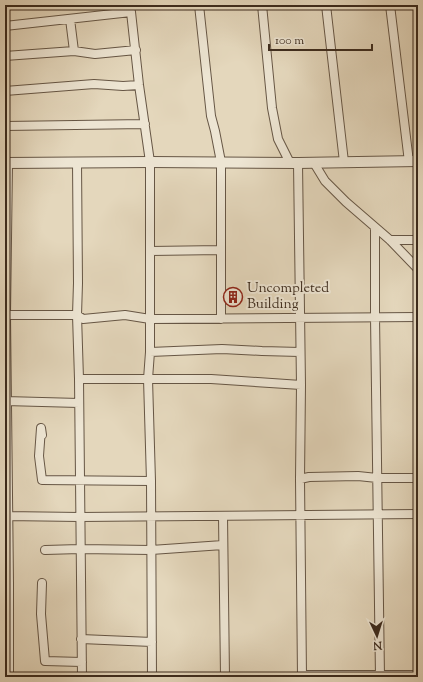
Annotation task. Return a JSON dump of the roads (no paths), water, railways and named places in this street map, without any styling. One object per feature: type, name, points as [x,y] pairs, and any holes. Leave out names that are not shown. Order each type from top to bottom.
[{"type":"street","points":[[199,5],[211,116],[216,131],[220,162],[221,319]]},
{"type":"street","points":[[262,5],[272,108],[278,140],[294,163],[300,318],[302,676],[418,675]]},
{"type":"street","points":[[326,5],[344,162]]},
{"type":"street","points":[[9,677],[6,402],[6,163],[314,163],[413,161],[390,5]]},
{"type":"street","points":[[5,26],[131,9],[139,85],[150,162],[150,352],[148,379],[152,677]]},
{"type":"street","points":[[70,18],[74,51]]},
{"type":"street","points":[[5,56],[74,51],[94,54],[136,50]]},
{"type":"street","points":[[5,91],[94,84],[123,86],[139,85]]},
{"type":"street","points":[[5,126],[145,124]]},
{"type":"street","points":[[77,162],[77,315],[82,677]]},
{"type":"street","points":[[314,163],[325,181],[346,202],[390,240],[418,269]]},
{"type":"street","points":[[375,228],[380,676]]},
{"type":"street","points":[[390,240],[418,240]]},
{"type":"street","points":[[150,251],[221,250]]},
{"type":"street","points":[[6,315],[77,315],[83,319],[124,315],[150,319],[418,317]]},
{"type":"street","points":[[150,352],[222,349],[262,352],[300,352]]},
{"type":"street","points":[[79,379],[211,379],[301,385]]},
{"type":"street","points":[[6,402],[79,402]]},
{"type":"street","points":[[42,435],[41,428],[40,456],[42,480],[150,481]]},
{"type":"street","points":[[300,479],[309,477],[358,476],[377,478],[418,478]]},
{"type":"street","points":[[7,516],[80,517],[418,514]]},
{"type":"street","points":[[223,516],[225,677]]},
{"type":"street","points":[[45,550],[151,550],[223,545]]},
{"type":"street","points":[[42,583],[41,614],[45,661],[82,662]]},
{"type":"street","points":[[81,640],[152,642]]},
{"type":"place","name":"Uncompleted Building","points":[[233,297]]}]
